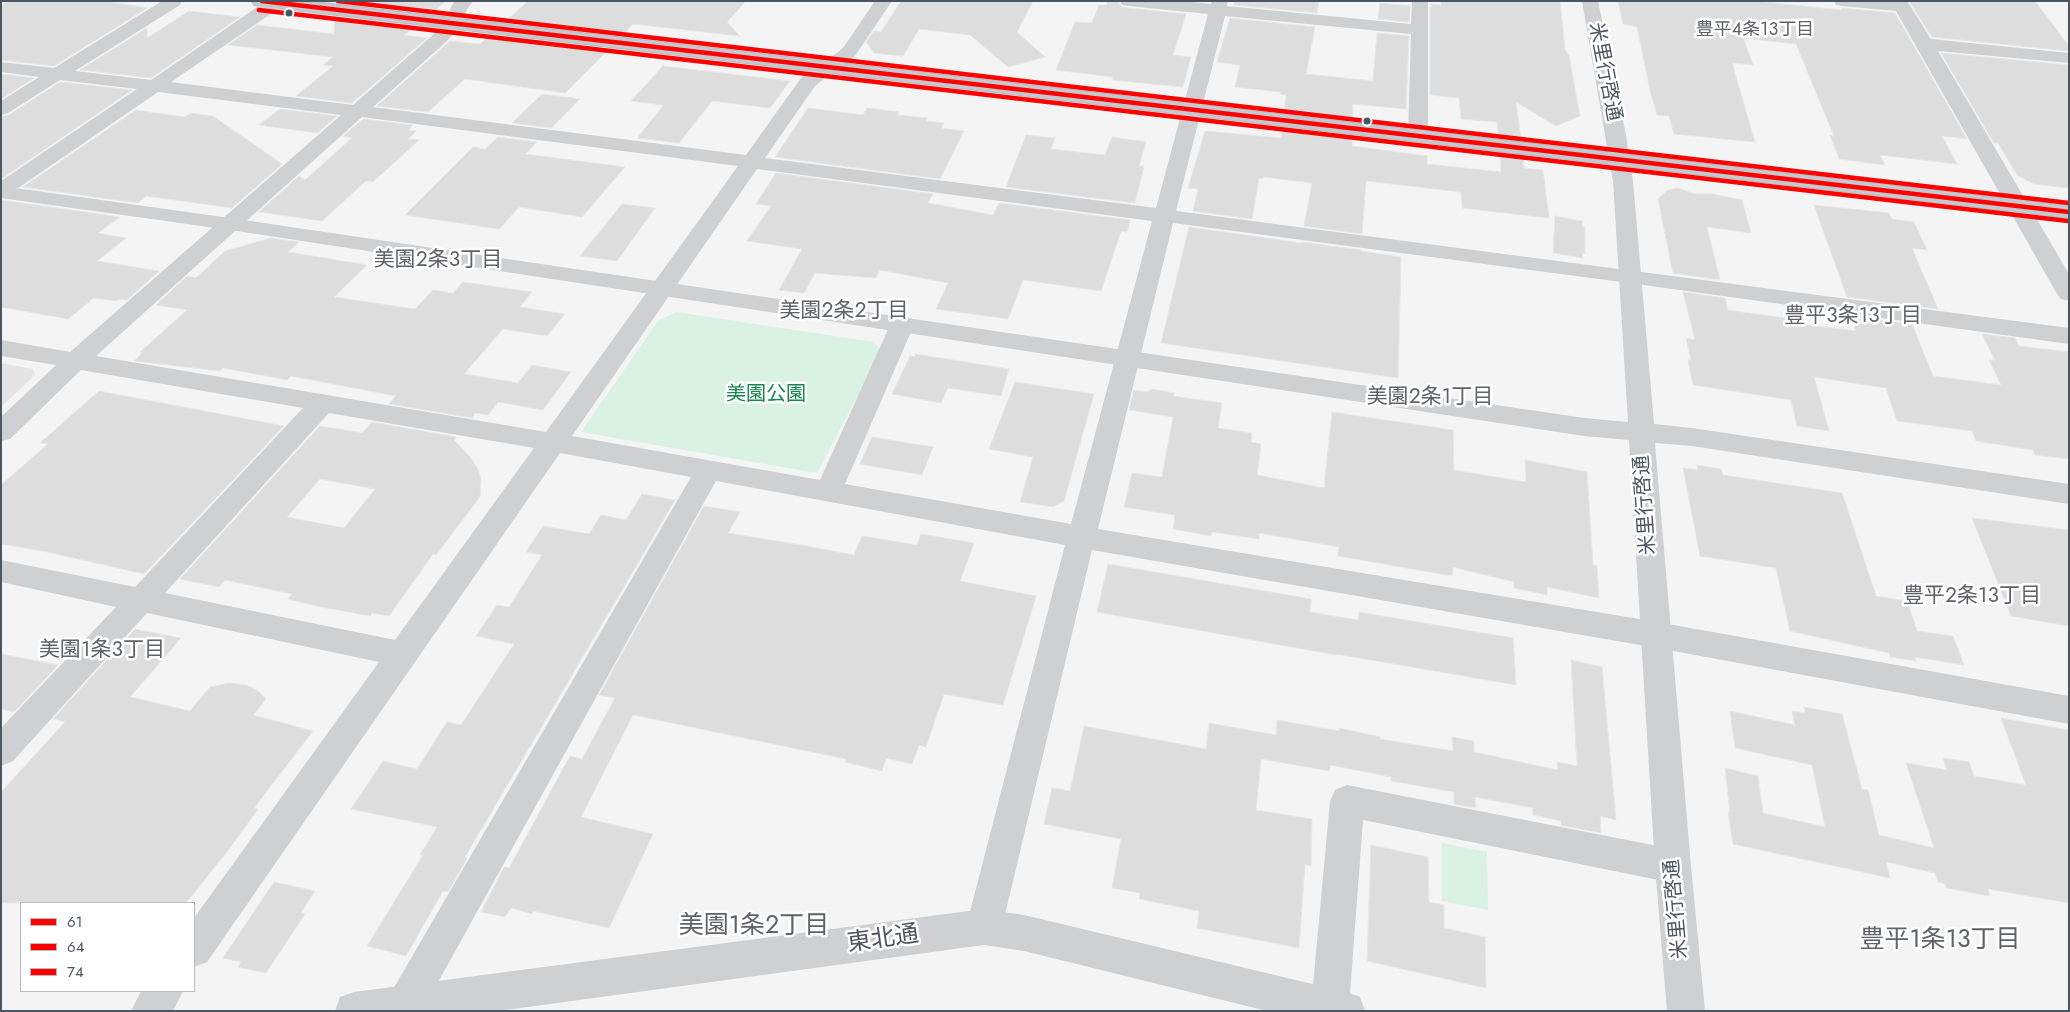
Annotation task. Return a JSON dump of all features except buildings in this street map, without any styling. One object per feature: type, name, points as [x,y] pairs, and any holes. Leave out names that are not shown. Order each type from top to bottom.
[{"type":"highway","points":[[268,2],[831,66],[2069,212]]},
{"type":"street","points":[[1,109],[174,1]]},
{"type":"street","points":[[1,432],[75,361],[441,37],[454,23],[459,7],[465,1]]},
{"type":"street","points":[[195,948],[401,654],[808,82],[849,52],[884,1]]},
{"type":"street","points":[[1128,1],[1219,6],[1420,30]]},
{"type":"street","points":[[1418,135],[1420,1]]},
{"type":"street","name":"米里行啓通","points":[[1590,1],[1621,160],[1673,866],[1686,1011]]},
{"type":"street","points":[[1842,1],[1900,4],[2069,294]]},
{"type":"street","points":[[1,192],[154,85],[268,2]]},
{"type":"street","points":[[984,926],[1056,633],[1129,359],[1219,6]]},
{"type":"street","points":[[1925,44],[2069,58]]},
{"type":"street","points":[[1,67],[357,111],[1629,276],[2069,336]]},
{"type":"street","points":[[1,192],[230,224],[1584,427],[1692,437],[2069,494]]},
{"type":"street","points":[[828,491],[902,325]]},
{"type":"street","points":[[1,348],[709,469],[1082,537],[1657,635],[2069,710]]},
{"type":"street","points":[[1,751],[323,403]]},
{"type":"street","points":[[405,1004],[709,469]]},
{"type":"street","points":[[1,572],[401,654]]},
{"type":"street","points":[[1338,1009],[1347,800],[1673,866]]},
{"type":"street","name":"東北通","points":[[354,1011],[984,926],[1024,933],[1338,1009]]},
{"type":"street","points":[[150,1011],[163,992]]},
{"type":"shaded area","points":[[1,363],[33,369],[35,375],[1,407]]},
{"type":"green space","name":"美園公園","points":[[676,312],[874,342],[881,351],[817,473],[581,432],[658,321]]},
{"type":"green space","points":[[1442,843],[1487,852],[1488,910],[1442,901]]},
{"type":"transit line","name":"61","points":[[262,1],[2069,212]]},
{"type":"transit line","name":"74","points":[[338,1],[2069,203]]},
{"type":"transit line","name":"64","points":[[259,10],[2068,221]]},
{"type":"district","name":"豊平4条13丁目","points":[[1755,31]]},
{"type":"district","name":"美園2条3丁目","points":[[438,261]]},
{"type":"district","name":"美園2条2丁目","points":[[844,312]]},
{"type":"district","name":"豊平3条13丁目","points":[[1853,317]]},
{"type":"district","name":"美園2条1丁目","points":[[1430,398]]},
{"type":"district","name":"豊平2条13丁目","points":[[1972,597]]},
{"type":"district","name":"美園1条3丁目","points":[[102,651]]},
{"type":"district","name":"美園1条2丁目","points":[[754,927]]},
{"type":"district","name":"豊平1条13丁目","points":[[1940,941]]}]
